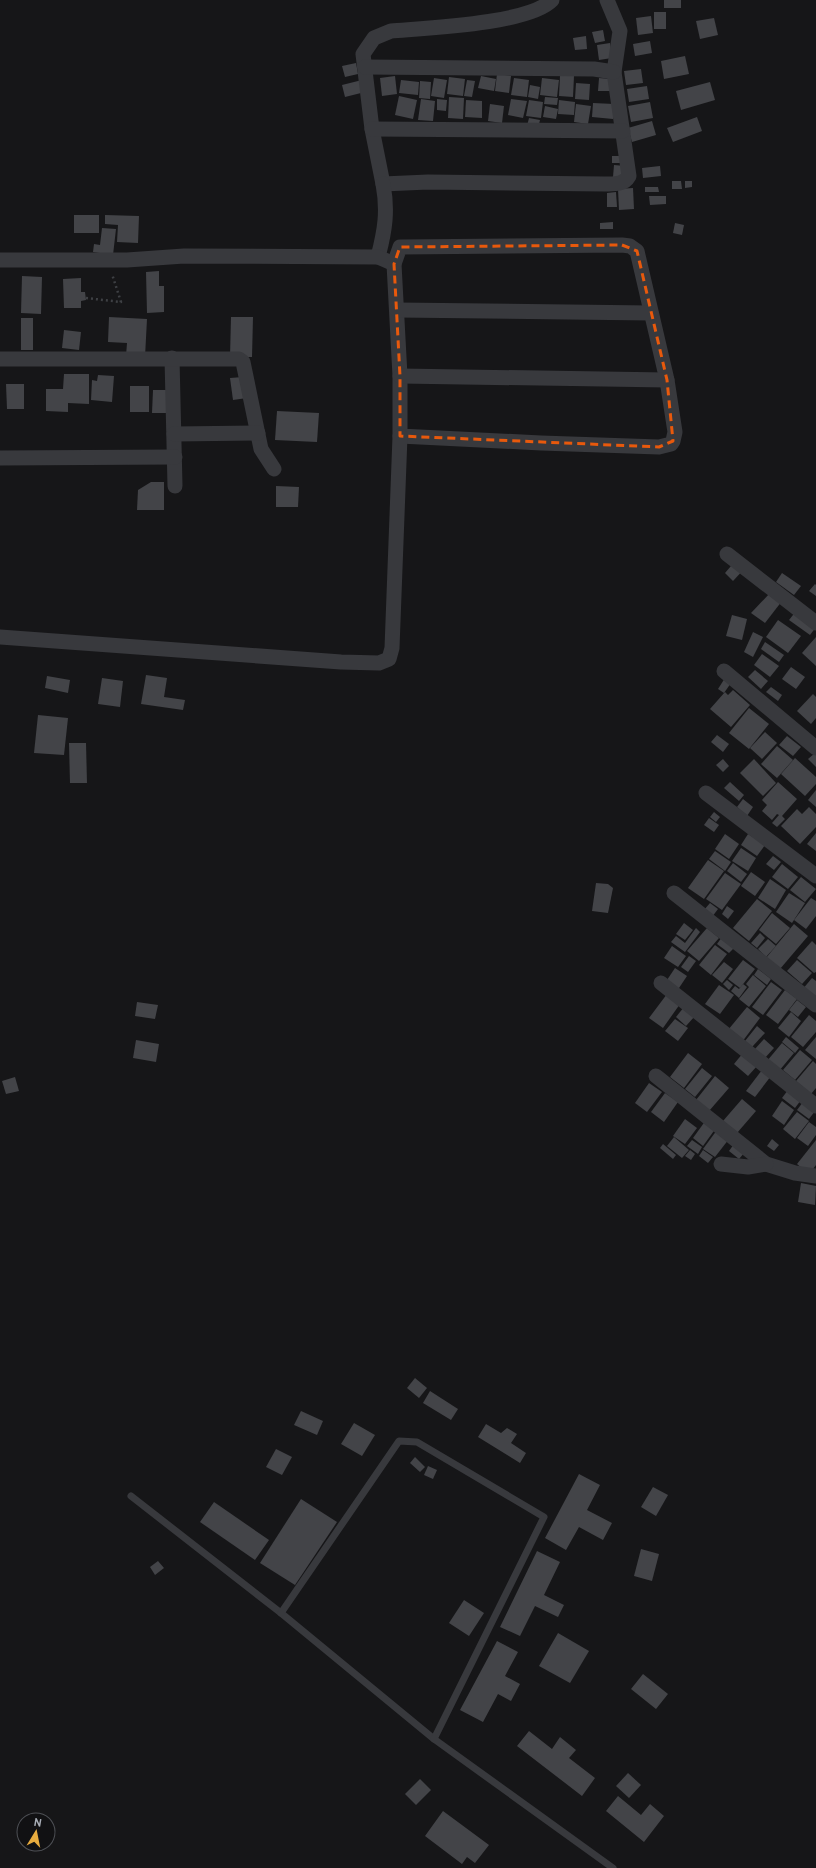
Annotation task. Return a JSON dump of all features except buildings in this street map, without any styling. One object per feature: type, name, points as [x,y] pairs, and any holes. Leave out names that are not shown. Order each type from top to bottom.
[{"type":"street","points":[[378,257],[385,230],[386,200],[372,129],[363,54],[374,38],[391,31],[510,18],[538,11],[552,0]]},
{"type":"street","points":[[383,184],[428,182],[618,184],[625,182],[629,176],[624,131],[614,72],[620,31],[607,0]]},
{"type":"street","points":[[365,67],[594,69],[614,72]]},
{"type":"street","points":[[372,129],[624,131]]},
{"type":"street","points":[[0,637],[340,662],[378,663],[389,659],[392,648],[400,436],[400,376],[394,264],[398,251],[402,246],[630,246],[637,251],[666,380],[675,432],[674,441],[671,444],[659,446],[541,443],[400,436]]},
{"type":"street","points":[[0,260],[108,260],[184,256],[378,257],[394,264]]},
{"type":"street","points":[[397,310],[651,313]]},
{"type":"street","points":[[0,359],[172,358],[242,360],[261,449],[274,469]]},
{"type":"street","points":[[172,358],[175,486]]},
{"type":"street","points":[[400,376],[666,380]]},
{"type":"street","points":[[174,434],[258,433]]},
{"type":"street","points":[[0,458],[175,457]]},
{"type":"street","points":[[727,554],[816,623]]},
{"type":"street","points":[[724,671],[816,748]]},
{"type":"street","points":[[706,793],[816,876]]},
{"type":"street","points":[[674,893],[816,1005]]},
{"type":"street","points":[[661,983],[816,1106]]},
{"type":"street","points":[[656,1076],[766,1164],[795,1173],[816,1176]]},
{"type":"street","points":[[722,1164],[748,1167],[766,1164]]},
{"type":"lane","points":[[281,1613],[399,1442],[417,1442],[544,1517],[434,1739]]},
{"type":"lane","points":[[131,1496],[281,1613],[434,1739],[613,1868]]},
{"type":"path","points":[[86,298],[121,302],[108,260]]},
{"type":"highlighted area","points":[[622,245],[637,251],[667,380],[673,441],[659,447],[400,436],[400,376],[394,264],[400,247]]}]
